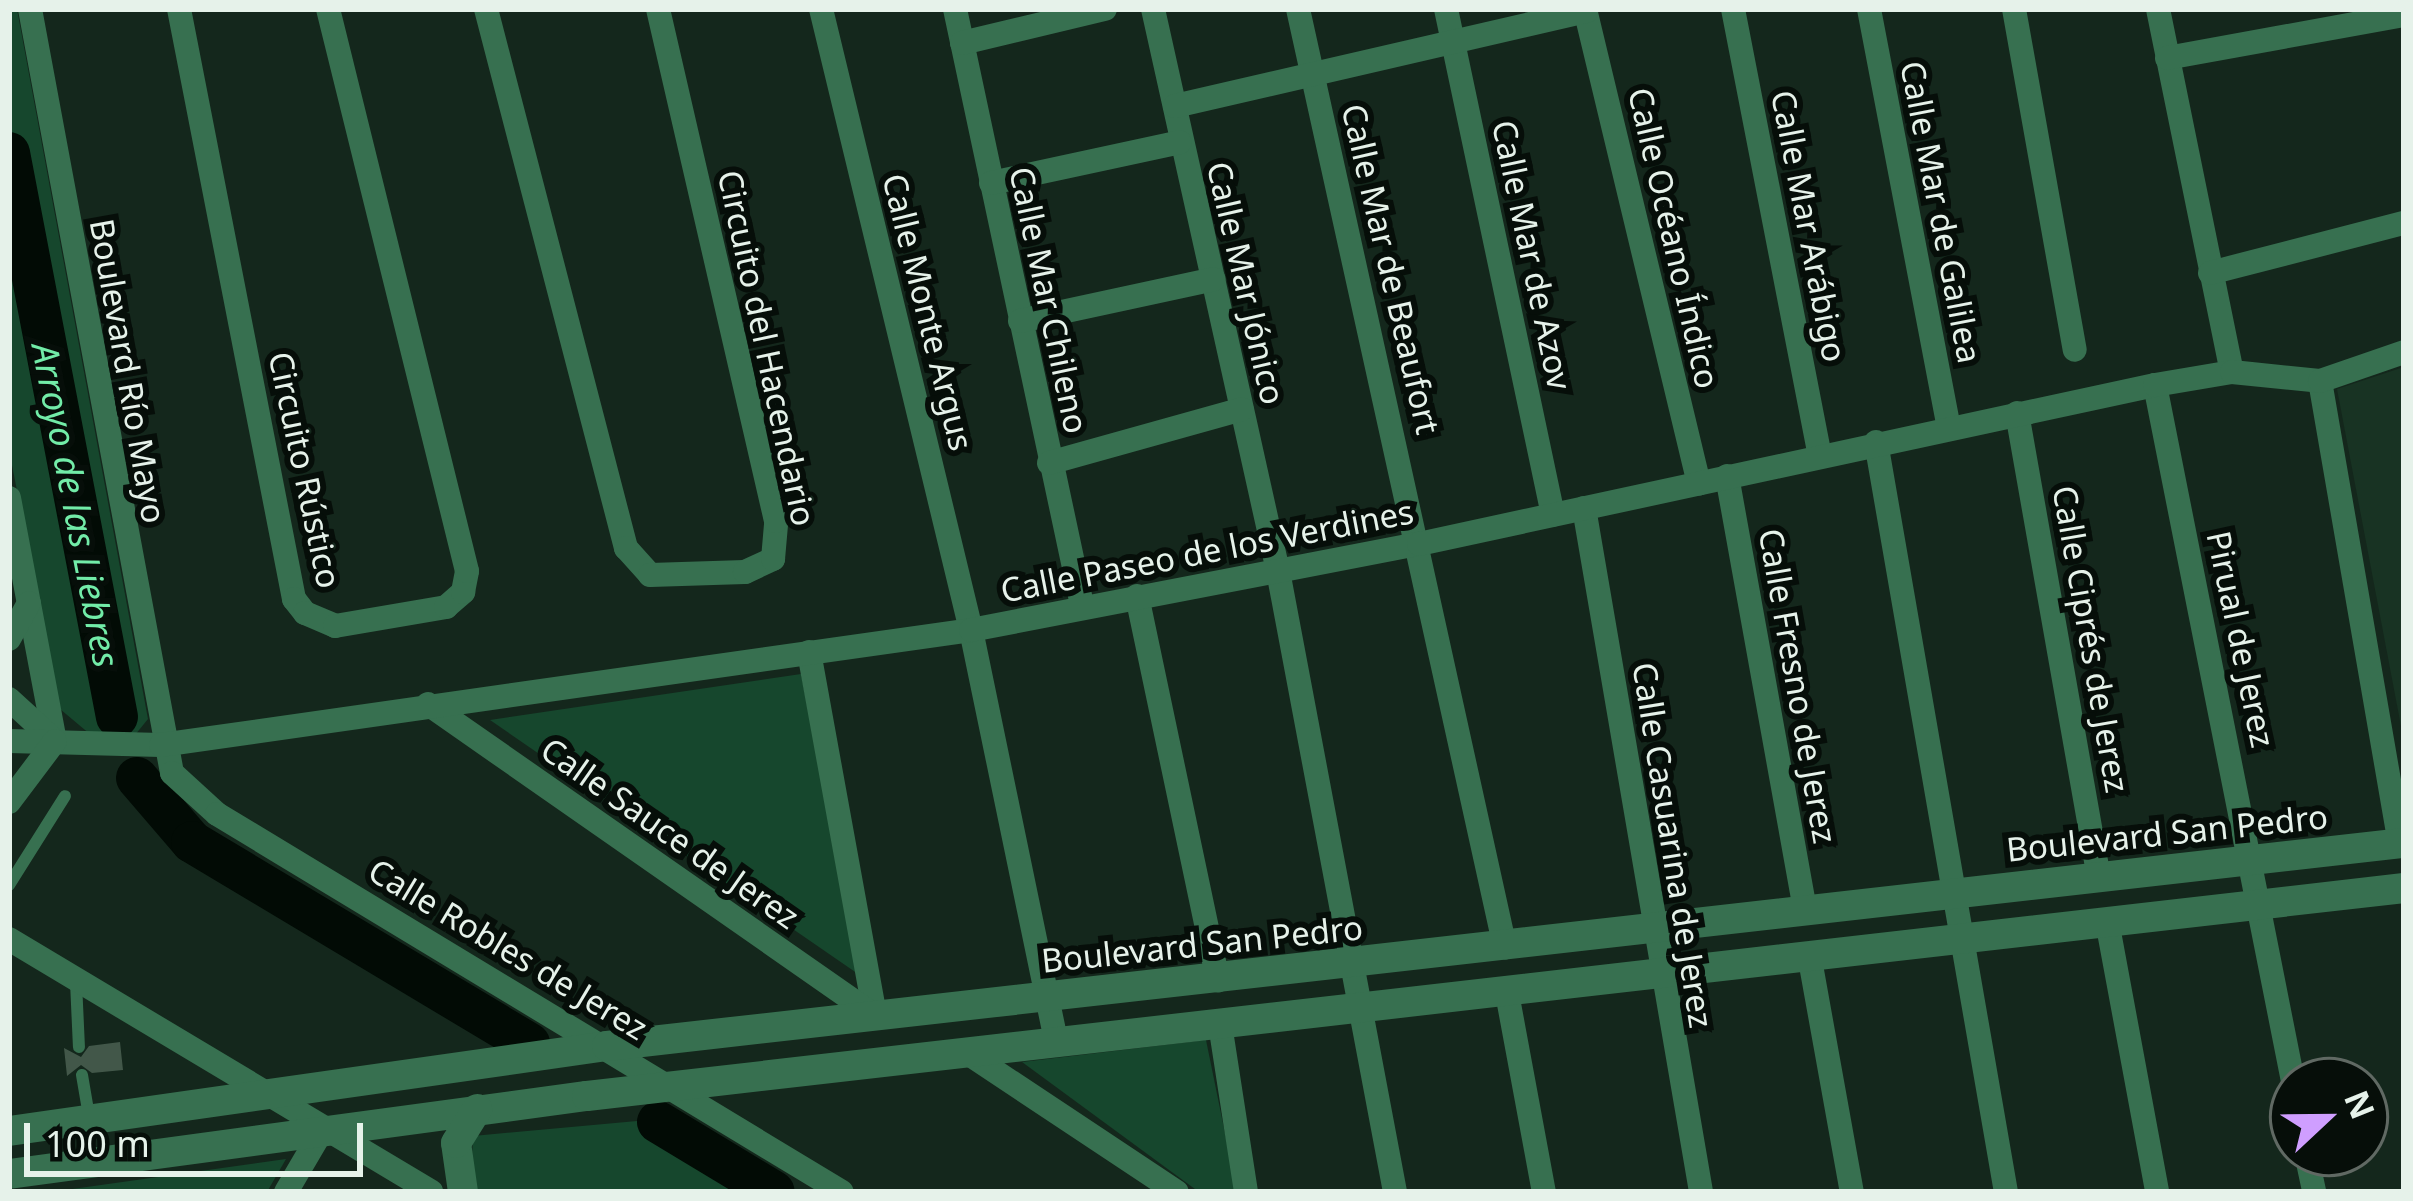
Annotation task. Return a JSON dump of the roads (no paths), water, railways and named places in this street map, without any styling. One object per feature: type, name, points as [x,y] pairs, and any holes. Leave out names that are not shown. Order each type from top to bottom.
[{"type":"street","name":"Boulevard Río Mayo","points":[[30,9],[149,745]]},
{"type":"street","name":"Circuito Rústico","points":[[179,9],[294,598],[304,613],[335,626],[446,607],[463,592],[467,572],[328,9]]},
{"type":"street","name":"Circuito del Hacendario","points":[[486,9],[626,548],[650,574],[745,572],[772,559],[776,521],[658,9]]},
{"type":"street","name":"Calle Monte Argus","points":[[821,9],[970,630],[1056,1040]]},
{"type":"street","name":"Calle Mar Chileno","points":[[955,9],[1082,604]]},
{"type":"street","points":[[962,43],[1105,9]]},
{"type":"street","name":"Calle Mar Jónico","points":[[1153,9],[1278,571],[1358,965],[1395,1192]]},
{"type":"street","name":"Calle Mar de Beaufort","points":[[1298,9],[1505,947]]},
{"type":"street","name":"Calle Mar de Azov","points":[[1446,9],[1553,515]]},
{"type":"street","name":"Calle Mar Arábigo","points":[[1733,9],[1820,455]]},
{"type":"street","name":"Calle Mar de Galilea","points":[[1869,9],[1949,427]]},
{"type":"street","points":[[2014,9],[2075,350]]},
{"type":"street","points":[[2158,9],[2232,373]]},
{"type":"street","points":[[1175,106],[1586,10]]},
{"type":"street","name":"Calle Océano Índico","points":[[1586,10],[1699,483]]},
{"type":"street","points":[[2167,58],[2404,15]]},
{"type":"street","points":[[991,183],[1180,142]]},
{"type":"street","points":[[2210,273],[2404,223]]},
{"type":"street","points":[[1020,321],[1214,279]]},
{"type":"street","name":"Calle Paseo de los Verdines","points":[[9,741],[149,745],[970,630],[1082,604],[1419,544],[1876,442],[2155,386],[2232,373],[2320,381],[2404,352]]},
{"type":"street","points":[[2320,381],[2402,843]]},
{"type":"street","name":"Pirual de Jerez","points":[[2155,386],[2289,1057]]},
{"type":"street","points":[[1049,463],[1242,409]]},
{"type":"street","name":"Calle Ciprés de Jerez","points":[[2017,413],[2099,876]]},
{"type":"street","points":[[1876,442],[2006,1192]]},
{"type":"street","name":"Calle Fresno de Jerez","points":[[1727,476],[1805,908]]},
{"type":"street","points":[[9,498],[55,741],[9,802]]},
{"type":"street","name":"Calle Casuarina de Jerez","points":[[1584,508],[1658,972],[1701,1192]]},
{"type":"street","points":[[1137,596],[1218,981]]},
{"type":"street","points":[[9,639],[29,603]]},
{"type":"street","points":[[808,652],[875,1016]]},
{"type":"street","points":[[9,699],[55,741]]},
{"type":"street","name":"Calle Sauce de Jerez","points":[[428,704],[875,1016]]},
{"type":"street","name":"Calle Robles de Jerez","points":[[149,745],[217,814],[662,1089],[842,1192]]},
{"type":"street","name":"Boulevard San Pedro","points":[[9,1131],[264,1090],[598,1047],[1048,995],[1218,981],[1805,908],[2402,843]]},
{"type":"street","points":[[9,1174],[477,1109],[2404,888]]},
{"type":"street","points":[[2107,921],[2158,1192]]},
{"type":"street","points":[[9,939],[430,1192]]},
{"type":"street","points":[[1809,954],[1852,1192]]},
{"type":"street","points":[[1508,993],[1544,1192]]},
{"type":"street","points":[[1220,1024],[1246,1192]]},
{"type":"street","points":[[966,1052],[1177,1192]]},
{"type":"street","points":[[463,1192],[456,1143],[477,1109]]},
{"type":"street","points":[[286,1192],[323,1129]]},
{"type":"lane","points":[[9,885],[65,796]]},
{"type":"lane","points":[[76,982],[79,1047]]},
{"type":"lane","points":[[82,1075],[89,1116]]},
{"type":"waterway","name":"Arroyo de las Liebres","points":[[9,153],[117,717]]},
{"type":"waterway","name":"Arroyo de las Liebres","points":[[137,778],[192,842],[529,1044]]},
{"type":"waterway","name":"Arroyo de las Liebres","points":[[658,1122],[774,1192]]}]
